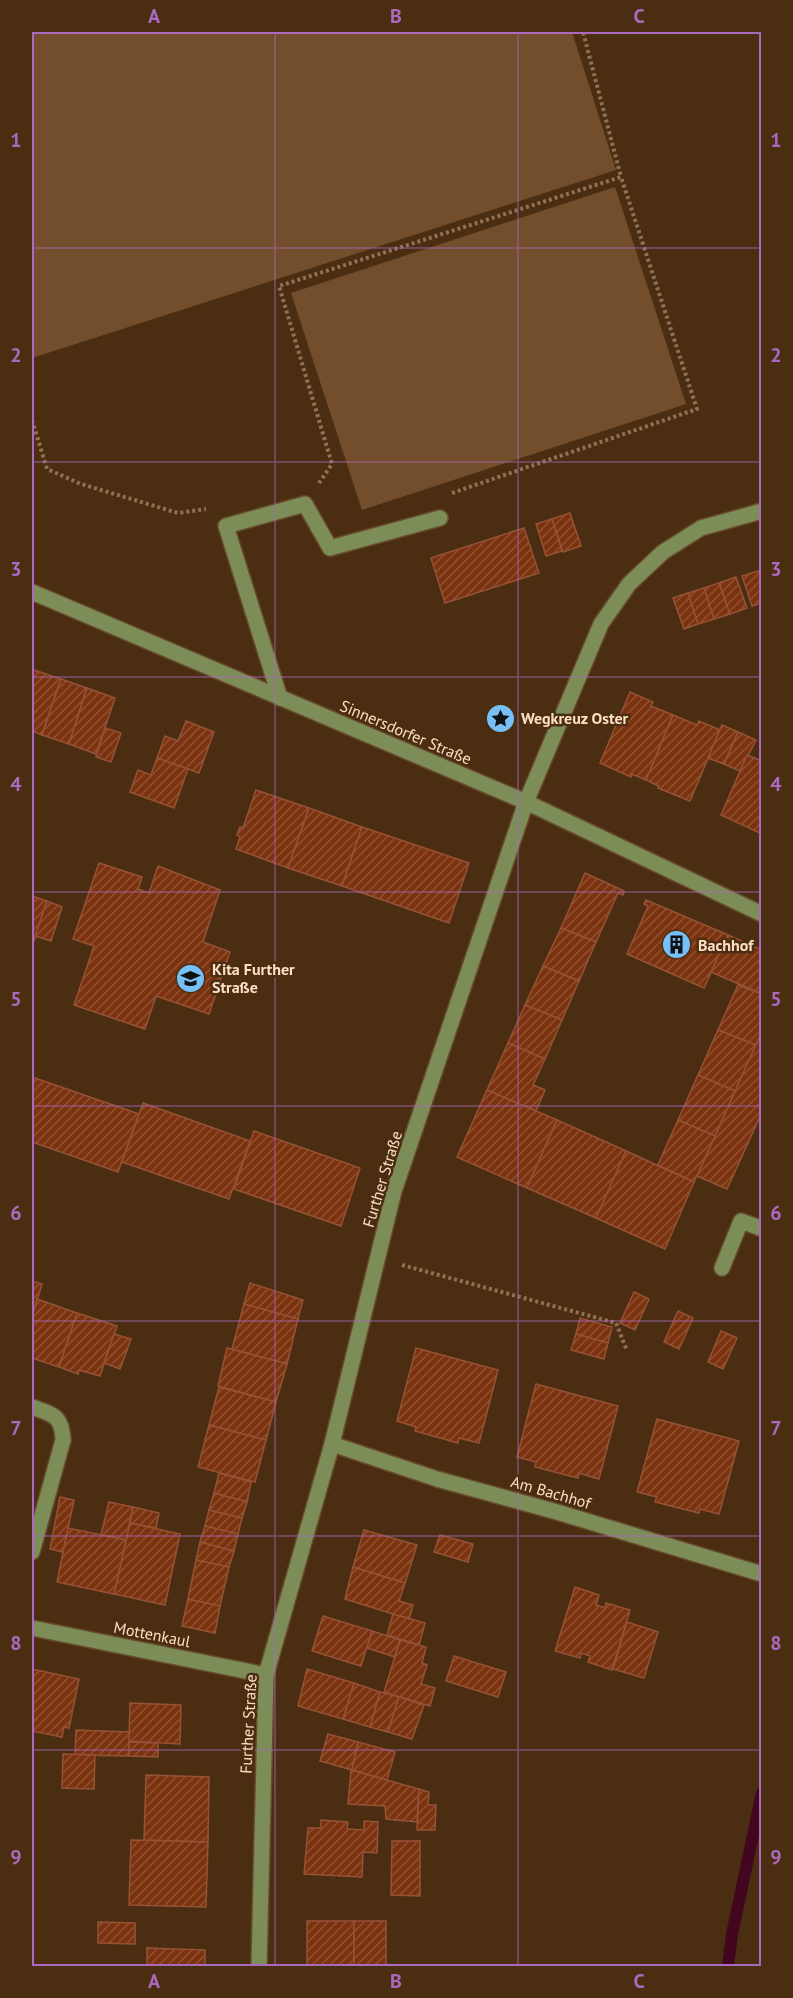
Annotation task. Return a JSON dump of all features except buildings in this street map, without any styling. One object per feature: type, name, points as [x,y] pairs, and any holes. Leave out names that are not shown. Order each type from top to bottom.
[{"type":"street","points":[[280,698],[226,526],[305,504],[330,548],[440,518]]},
{"type":"street","name":"Further Straße","points":[[259,1966],[266,1675],[332,1444],[394,1191],[526,802],[601,624],[629,584],[663,552],[700,528],[762,511]]},
{"type":"street","name":"Sinnersdorfer Straße","points":[[32,592],[526,802],[762,914]]},
{"type":"street","points":[[722,1268],[741,1221],[760,1228],[762,1226]]},
{"type":"street","points":[[32,1407],[55,1415],[62,1426],[63,1440],[32,1552]]},
{"type":"street","name":"Am Bachhof","points":[[332,1444],[437,1479],[556,1512],[761,1574]]},
{"type":"street","name":"Mottenkaul","points":[[32,1628],[266,1675]]},
{"type":"path","points":[[440,518],[444,496],[697,409],[621,177],[583,32]]},
{"type":"path","points":[[305,504],[332,464],[279,286],[621,177]]},
{"type":"path","points":[[32,420],[47,469],[81,484],[178,513],[206,508],[226,526]]},
{"type":"path","points":[[378,1258],[616,1323],[627,1351]]},
{"type":"shaded area","points":[[32,32],[572,32],[616,170],[32,358]]},
{"type":"shaded area","points":[[615,187],[686,404],[362,510],[291,293]]},
{"type":"waterway","points":[[728,1966],[732,1934],[762,1793]]},
{"type":"place","name":"Wegkreuz Oster","points":[[500,718]]},
{"type":"place","name":"Bachhof","points":[[677,945]]},
{"type":"place","name":"Kita Further Straße","points":[[191,978]]}]
